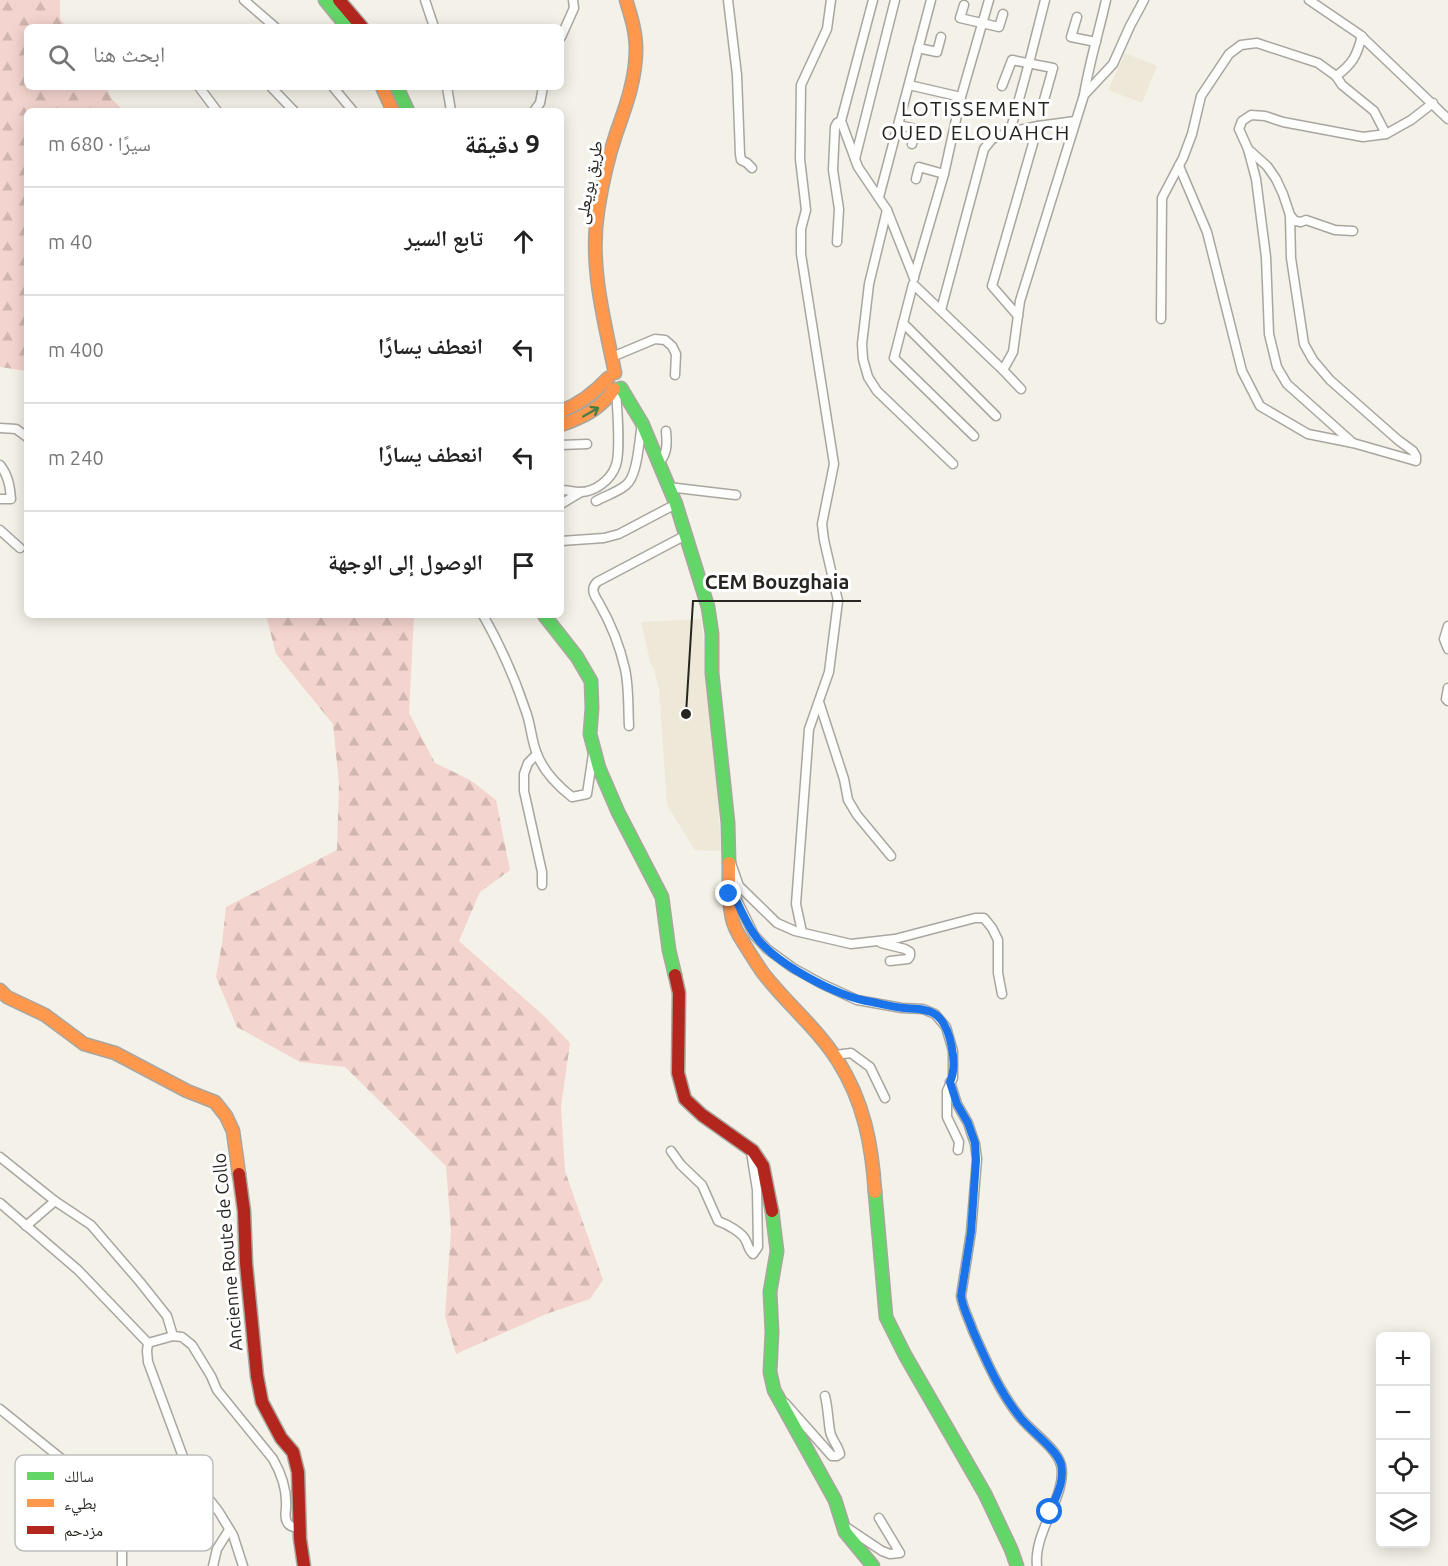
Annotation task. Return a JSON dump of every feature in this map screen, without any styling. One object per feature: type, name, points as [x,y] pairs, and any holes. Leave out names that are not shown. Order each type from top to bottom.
[{"type":"street","points":[[244,0],[272,24]]},
{"type":"street","points":[[325,0],[345,24]]},
{"type":"street","points":[[339,0],[359,24]]},
{"type":"street","points":[[426,0],[433,24]]},
{"type":"street","points":[[564,30],[574,8],[573,0]]},
{"type":"street","name":"طريق بويعلى","points":[[615,384],[612,357],[599,296],[596,245],[598,211],[609,157],[628,103],[635,69],[637,51],[626,0]]},
{"type":"street","points":[[728,0],[737,75],[740,154],[741,160],[752,168]]},
{"type":"street","points":[[802,932],[796,904],[809,729],[828,672],[838,601],[822,524],[834,464],[801,254],[801,229],[806,210],[800,159],[801,85],[827,29],[831,0]]},
{"type":"street","points":[[873,0],[841,121],[858,167],[887,210],[913,281],[1021,389]]},
{"type":"street","points":[[855,159],[895,0]]},
{"type":"street","points":[[879,197],[931,0]]},
{"type":"street","points":[[974,436],[894,358],[913,281],[944,174],[961,97],[989,0]]},
{"type":"street","points":[[1010,132],[1045,0]]},
{"type":"street","points":[[1003,370],[1013,352],[1020,301],[1084,95],[1087,72],[1106,0]]},
{"type":"street","points":[[1309,0],[1362,36],[1448,119]]},
{"type":"street","points":[[1084,95],[1113,64],[1143,1]]},
{"type":"street","points":[[964,4],[960,18],[983,24],[999,27],[1003,14]]},
{"type":"street","points":[[1077,17],[1071,37],[1096,42]]},
{"type":"street","points":[[1336,76],[1346,69],[1357,55],[1362,36]]},
{"type":"street","points":[[918,48],[937,52],[941,37]]},
{"type":"street","points":[[1161,319],[1162,198],[1179,166],[1192,134],[1201,96],[1229,54],[1241,45],[1257,43],[1318,63],[1336,76],[1342,85],[1374,111],[1386,134]]},
{"type":"street","points":[[1002,86],[1012,60],[1053,68],[1044,100]]},
{"type":"street","points":[[909,85],[961,97]]},
{"type":"street","points":[[201,90],[215,108]]},
{"type":"street","points":[[274,90],[291,108]]},
{"type":"street","points":[[336,90],[350,108]]},
{"type":"street","points":[[383,90],[392,108]]},
{"type":"street","points":[[398,90],[407,108]]},
{"type":"street","points":[[448,90],[450,108]]},
{"type":"street","points":[[537,108],[540,104],[542,90]]},
{"type":"street","points":[[1353,443],[1287,384],[1277,367],[1269,334],[1266,258],[1256,179],[1248,149],[1239,129],[1242,121],[1251,115],[1363,137],[1386,134],[1433,104]]},
{"type":"street","points":[[837,242],[839,209],[833,170],[835,127],[841,121]]},
{"type":"street","points":[[941,310],[984,149],[992,139],[1010,132],[1076,122]]},
{"type":"street","points":[[899,125],[916,129],[912,144]]},
{"type":"street","points":[[1018,316],[992,286],[1038,126]]},
{"type":"street","points":[[1248,149],[1267,166],[1276,179],[1294,221],[1306,220],[1335,230],[1353,231]]},
{"type":"street","points":[[1179,166],[1207,232],[1242,371],[1260,406],[1308,434],[1416,460],[1413,452],[1330,380],[1313,360],[1305,344],[1291,258],[1290,215]]},
{"type":"street","points":[[916,179],[919,167],[944,174]]},
{"type":"street","points":[[887,210],[869,284],[862,344],[863,359],[868,377],[876,391],[953,464]]},
{"type":"street","points":[[903,323],[996,416]]},
{"type":"street","points":[[612,357],[655,339],[664,340],[672,346],[676,354],[675,375]]},
{"type":"street","points":[[564,410],[615,384]]},
{"type":"street","points":[[615,384],[642,423],[659,463],[676,504],[708,607],[712,634],[712,673],[727,811],[732,919],[739,936],[763,973],[819,1034],[835,1055],[851,1084],[862,1110],[873,1161],[886,1317],[905,1355],[985,1494],[1017,1566]]},
{"type":"street","points":[[564,424],[584,416],[602,405],[610,397],[615,384]]},
{"type":"street","points":[[564,502],[606,480],[616,466],[618,457],[615,384]]},
{"type":"street","points":[[596,501],[623,488],[633,476],[642,423]]},
{"type":"street","points":[[0,428],[16,429],[24,435]]},
{"type":"street","points":[[659,463],[665,455],[666,430]]},
{"type":"street","points":[[564,445],[587,444]]},
{"type":"street","points":[[637,454],[652,447]]},
{"type":"street","points":[[0,465],[5,471],[10,488],[10,499],[0,499]]},
{"type":"street","points":[[669,487],[736,495]]},
{"type":"street","points":[[564,490],[581,492]]},
{"type":"street","points":[[564,541],[604,538],[620,534],[676,504]]},
{"type":"street","points":[[0,530],[20,548]]},
{"type":"street","points":[[629,726],[625,668],[593,588],[597,582],[686,535]]},
{"type":"street","points":[[485,618],[506,660],[522,700],[537,754],[556,785],[572,797],[587,794],[593,750]]},
{"type":"street","points":[[546,618],[577,657],[591,681],[590,734],[593,750],[618,812],[662,897],[669,950],[679,993],[678,1073],[685,1099],[702,1115],[753,1151],[762,1166],[767,1182],[777,1251],[770,1292],[772,1332],[770,1372],[774,1390],[835,1500],[845,1532],[873,1566]]},
{"type":"street","points":[[1448,626],[1444,639],[1448,649]]},
{"type":"street","points":[[1448,688],[1446,699],[1448,701]]},
{"type":"street","points":[[819,701],[844,779],[848,800],[891,856]]},
{"type":"street","points":[[537,754],[528,763],[524,774],[524,791],[542,872],[542,885]]},
{"type":"street","points":[[729,854],[739,886],[777,923],[802,932],[851,944],[894,939],[975,918],[984,918],[998,940],[998,973],[1002,993]]},
{"type":"street","points":[[729,885],[754,935],[767,949],[793,968],[857,1000],[902,1008],[923,1009],[935,1014],[946,1027],[953,1051],[952,1078],[947,1092],[947,1117],[959,1142],[958,1150]]},
{"type":"street","points":[[872,941],[910,952],[908,959],[890,961]]},
{"type":"street","name":"Ancienne Route de Collo","points":[[0,990],[7,997],[45,1015],[84,1044],[115,1053],[187,1091],[214,1102],[226,1116],[233,1131],[244,1211],[246,1263],[257,1376],[262,1402],[281,1438],[293,1452],[298,1472],[304,1566]]},
{"type":"street","points":[[835,1055],[851,1053],[870,1067],[885,1098]]},
{"type":"street","points":[[950,1082],[957,1104],[968,1123],[975,1143],[976,1160],[971,1232],[961,1296],[963,1306],[1004,1396],[1020,1418],[1060,1462],[1063,1481],[1040,1542],[1037,1566]]},
{"type":"street","points":[[671,1151],[681,1165],[702,1185],[718,1221],[727,1224],[746,1239],[748,1248],[753,1254],[758,1247],[757,1190],[750,1148]]},
{"type":"street","points":[[0,1157],[55,1201],[91,1225],[167,1317],[173,1336]]},
{"type":"street","points":[[26,1226],[55,1201]]},
{"type":"street","points":[[0,1203],[78,1270],[148,1342],[148,1362],[182,1455]]},
{"type":"street","points":[[148,1342],[173,1336],[182,1337],[192,1345],[217,1390],[280,1470],[287,1522],[291,1527],[300,1528]]},
{"type":"street","points":[[774,1390],[832,1456],[837,1456],[840,1454],[830,1433],[825,1396]]},
{"type":"street","points":[[0,1409],[57,1455]]},
{"type":"street","points":[[213,1504],[233,1535],[243,1566]]},
{"type":"street","points":[[843,1524],[882,1551],[890,1554],[900,1553],[879,1518]]},
{"type":"street","points":[[213,1566],[217,1549],[229,1530]]},
{"type":"shaded area","points":[[1125,53],[1157,66],[1142,103],[1108,90]]},
{"type":"shaded area","points":[[701,619],[714,740],[721,851],[695,850],[667,805],[659,689],[641,622]]},
{"type":"green space","points":[[0,0],[60,0],[60,19],[64,24],[24,24],[24,90],[108,90],[112,99],[121,108],[24,108],[24,371],[0,367]]},
{"type":"green space","points":[[267,618],[414,618],[409,713],[435,763],[470,780],[496,800],[510,870],[480,892],[459,941],[544,1016],[570,1043],[561,1107],[565,1171],[603,1280],[590,1299],[546,1314],[456,1354],[445,1316],[451,1231],[446,1166],[345,1067],[300,1062],[237,1027],[216,977],[226,907],[337,850],[339,784],[333,724],[276,654]]},
{"type":"traffic: fast","points":[[325,0],[345,24]]},
{"type":"traffic: fast","points":[[398,90],[407,108]]},
{"type":"traffic: fast","points":[[621,388],[642,423],[676,504],[708,607],[712,634],[712,673],[728,823],[729,863]]},
{"type":"traffic: fast","points":[[546,618],[577,657],[591,681],[590,734],[599,768],[618,812],[662,897],[669,950],[675,975]]},
{"type":"traffic: fast","points":[[875,1192],[886,1317],[905,1355],[985,1494],[1017,1566]]},
{"type":"traffic: fast","points":[[772,1211],[777,1251],[770,1292],[772,1332],[770,1372],[774,1390],[835,1500],[845,1532],[873,1566]]},
{"type":"traffic: slow","points":[[615,373],[602,312],[595,251],[600,200],[606,171],[630,92],[634,71],[635,36],[626,0]]},
{"type":"traffic: slow","points":[[383,90],[392,108]]},
{"type":"traffic: slow","points":[[564,410],[586,398],[608,378]]},
{"type":"traffic: slow","points":[[564,424],[591,412],[614,389]]},
{"type":"traffic: slow","points":[[729,863],[731,911],[738,935],[763,973],[830,1049],[847,1076],[865,1124],[872,1157],[875,1192]]},
{"type":"traffic: slow","points":[[0,990],[7,997],[45,1015],[84,1044],[115,1053],[187,1091],[215,1102],[226,1116],[233,1131],[239,1174]]},
{"type":"traffic: jam","points":[[339,0],[359,24]]},
{"type":"traffic: jam","points":[[675,975],[679,993],[678,1073],[685,1099],[702,1115],[753,1151],[763,1166],[772,1211]]},
{"type":"traffic: jam","points":[[239,1174],[257,1376],[262,1402],[281,1438],[293,1452],[298,1472],[300,1539],[304,1566]]},
{"type":"place","name":"CEM Bouzghaia","points":[[686,714]]},
{"type":"district","name":"LOTISSEMENT OUED ELOUAHCH","points":[[976,120]]},
{"type":"route","points":[[729,894],[729,885],[754,935],[767,949],[793,968],[857,1000],[902,1008],[923,1009],[935,1014],[946,1027],[953,1051],[950,1082],[957,1104],[968,1123],[975,1143],[971,1232],[961,1296],[963,1306],[1004,1396],[1020,1418],[1060,1462],[1063,1481],[1050,1512]]}]
